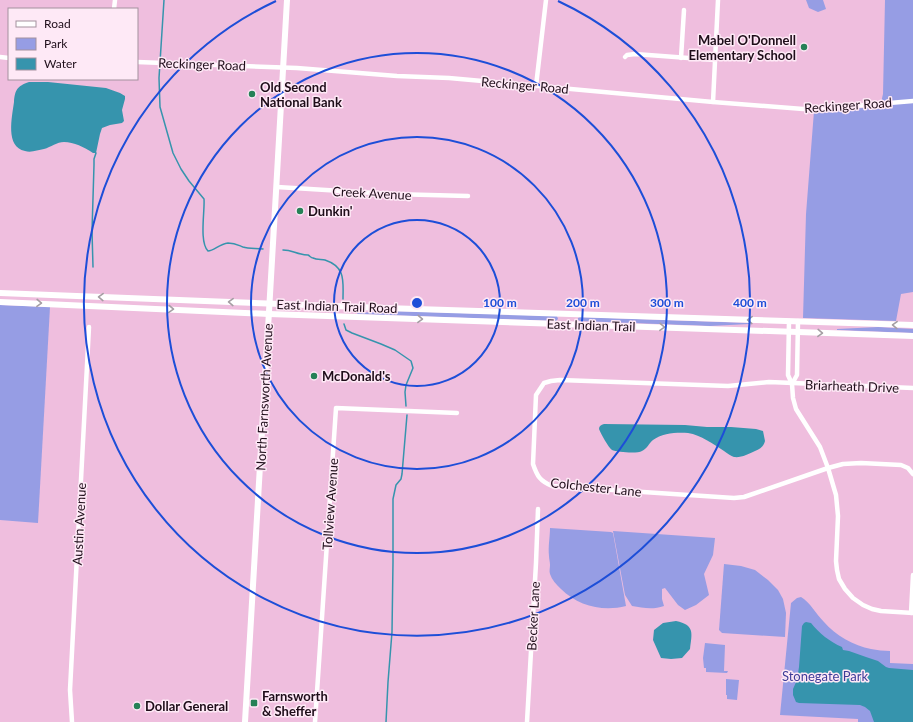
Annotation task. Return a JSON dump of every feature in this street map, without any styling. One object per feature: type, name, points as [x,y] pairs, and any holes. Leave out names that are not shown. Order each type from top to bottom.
[{"type":"main road","name":"North Farnsworth Avenue","points":[[245,722],[287,0]]},
{"type":"main road","name":"East Indian Trail Road","points":[[0,293],[270,304],[913,325]]},
{"type":"main road","name":"East Indian Trail Road","points":[[0,302],[269,314]]},
{"type":"main road","name":"East Indian Trail","points":[[269,314],[913,336]]},
{"type":"main road","points":[[567,324],[568,314]]},
{"type":"street","points":[[536,86],[546,0]]},
{"type":"street","points":[[713,102],[718,0]]},
{"type":"street","points":[[681,58],[684,10]]},
{"type":"street","points":[[625,57],[627,55],[636,54],[715,60]]},
{"type":"street","name":"Reckinger Road","points":[[138,62],[283,68],[449,78],[713,102],[817,109],[913,101]]},
{"type":"street","name":"Creek Avenue","points":[[277,187],[391,194],[468,196]]},
{"type":"street","points":[[789,321],[788,375],[792,384],[793,398],[796,408],[817,441],[835,488],[838,506],[836,561],[839,579],[853,598],[863,605],[881,611],[912,613],[913,575]]},
{"type":"street","points":[[792,384],[797,376],[798,321]]},
{"type":"street","name":"Austin Avenue","points":[[72,722],[70,690],[89,327]]},
{"type":"street","name":"Colchester Lane","points":[[792,384],[769,382],[728,386],[560,380],[544,383],[536,395],[534,464],[536,473],[540,479],[552,486],[734,498],[744,497],[828,468]]},
{"type":"street","name":"Briarheath Drive","points":[[792,384],[913,388]]},
{"type":"street","name":"Tollview Avenue","points":[[315,722],[336,408],[457,413]]},
{"type":"street","points":[[828,468],[851,463],[894,464],[908,468],[913,474]]},
{"type":"street","name":"Becker Lane","points":[[528,722],[538,509]]},
{"type":"green space","points":[[806,0],[823,0],[826,9],[818,12],[809,8]]},
{"type":"green space","points":[[885,0],[913,0],[913,292],[901,294],[896,321],[803,318],[806,214],[814,111],[880,107],[883,94]]},
{"type":"green space","points":[[0,305],[50,307],[38,523],[0,520]]},
{"type":"green space","points":[[393,311],[557,316],[558,319],[556,321],[357,314]]},
{"type":"green space","points":[[578,318],[749,324],[710,326],[580,321]]},
{"type":"green space","points":[[878,327],[913,329],[913,333],[837,330],[837,329]]},
{"type":"green space","points":[[550,528],[613,533],[626,606],[617,608],[600,608],[591,606],[575,600],[559,587],[553,580],[550,573]]},
{"type":"green space","points":[[613,531],[715,538],[713,555],[704,574],[709,595],[696,605],[685,610],[678,605],[665,588],[662,589],[664,606],[644,608],[632,606],[625,595]]},
{"type":"green space","points":[[724,564],[741,566],[755,570],[778,590],[783,599],[786,613],[785,637],[722,633],[719,630]]},
{"type":"green space","name":"Stonegate Park","points":[[801,597],[828,627],[845,639],[865,648],[890,651],[890,663],[913,664],[913,722],[858,722],[858,719],[780,715],[791,603],[797,598]]},
{"type":"green space","points":[[705,643],[725,645],[724,671],[728,671],[727,673],[706,672],[703,658]]},
{"type":"green space","points":[[726,679],[739,680],[737,700],[727,699]]},
{"type":"water","points":[[29,82],[48,82],[106,88],[120,93],[125,96],[122,110],[124,121],[122,123],[102,128],[96,153],[68,142],[27,152],[15,144],[12,138],[11,123],[16,91],[19,87]]},
{"type":"water","points":[[604,424],[685,425],[756,429],[763,431],[765,441],[763,446],[757,450],[742,456],[734,457],[698,436],[688,433],[675,433],[665,434],[657,438],[642,451],[622,452],[612,450],[603,437],[599,427]]},
{"type":"water","points":[[676,621],[686,625],[691,630],[690,649],[682,658],[661,658],[653,640],[654,630],[663,623]]},
{"type":"water","name":"Stonegate Park","points":[[806,622],[811,623],[825,637],[842,647],[843,650],[878,661],[889,668],[913,670],[913,722],[874,722],[870,711],[860,705],[796,702],[793,695],[793,689],[797,680],[799,667],[802,626]]},
{"type":"waterway","points":[[164,0],[159,78],[160,107],[173,153],[189,181],[204,199],[203,234],[205,247],[208,251],[210,251],[230,243],[245,248],[263,249]]},
{"type":"waterway","points":[[93,267],[92,231],[94,159],[96,153]]},
{"type":"waterway","points":[[283,250],[325,260],[337,267],[342,275],[343,299]]},
{"type":"waterway","points":[[344,324],[346,330],[395,350],[411,361],[413,368],[406,385],[406,406]]},
{"type":"waterway","points":[[386,722],[392,632],[393,499],[396,485],[401,479],[402,474],[407,415]]},
{"type":"place","name":"Mabel O'Donnell Elementary School","points":[[804,47]]},
{"type":"place","name":"Old Second National Bank","points":[[252,94]]},
{"type":"place","name":"Dunkin'","points":[[300,211]]},
{"type":"place","name":"McDonald's","points":[[314,376]]},
{"type":"place","name":"Farnsworth & Sheffer","points":[[254,703]]},
{"type":"place","name":"Dollar General","points":[[137,706]]}]
